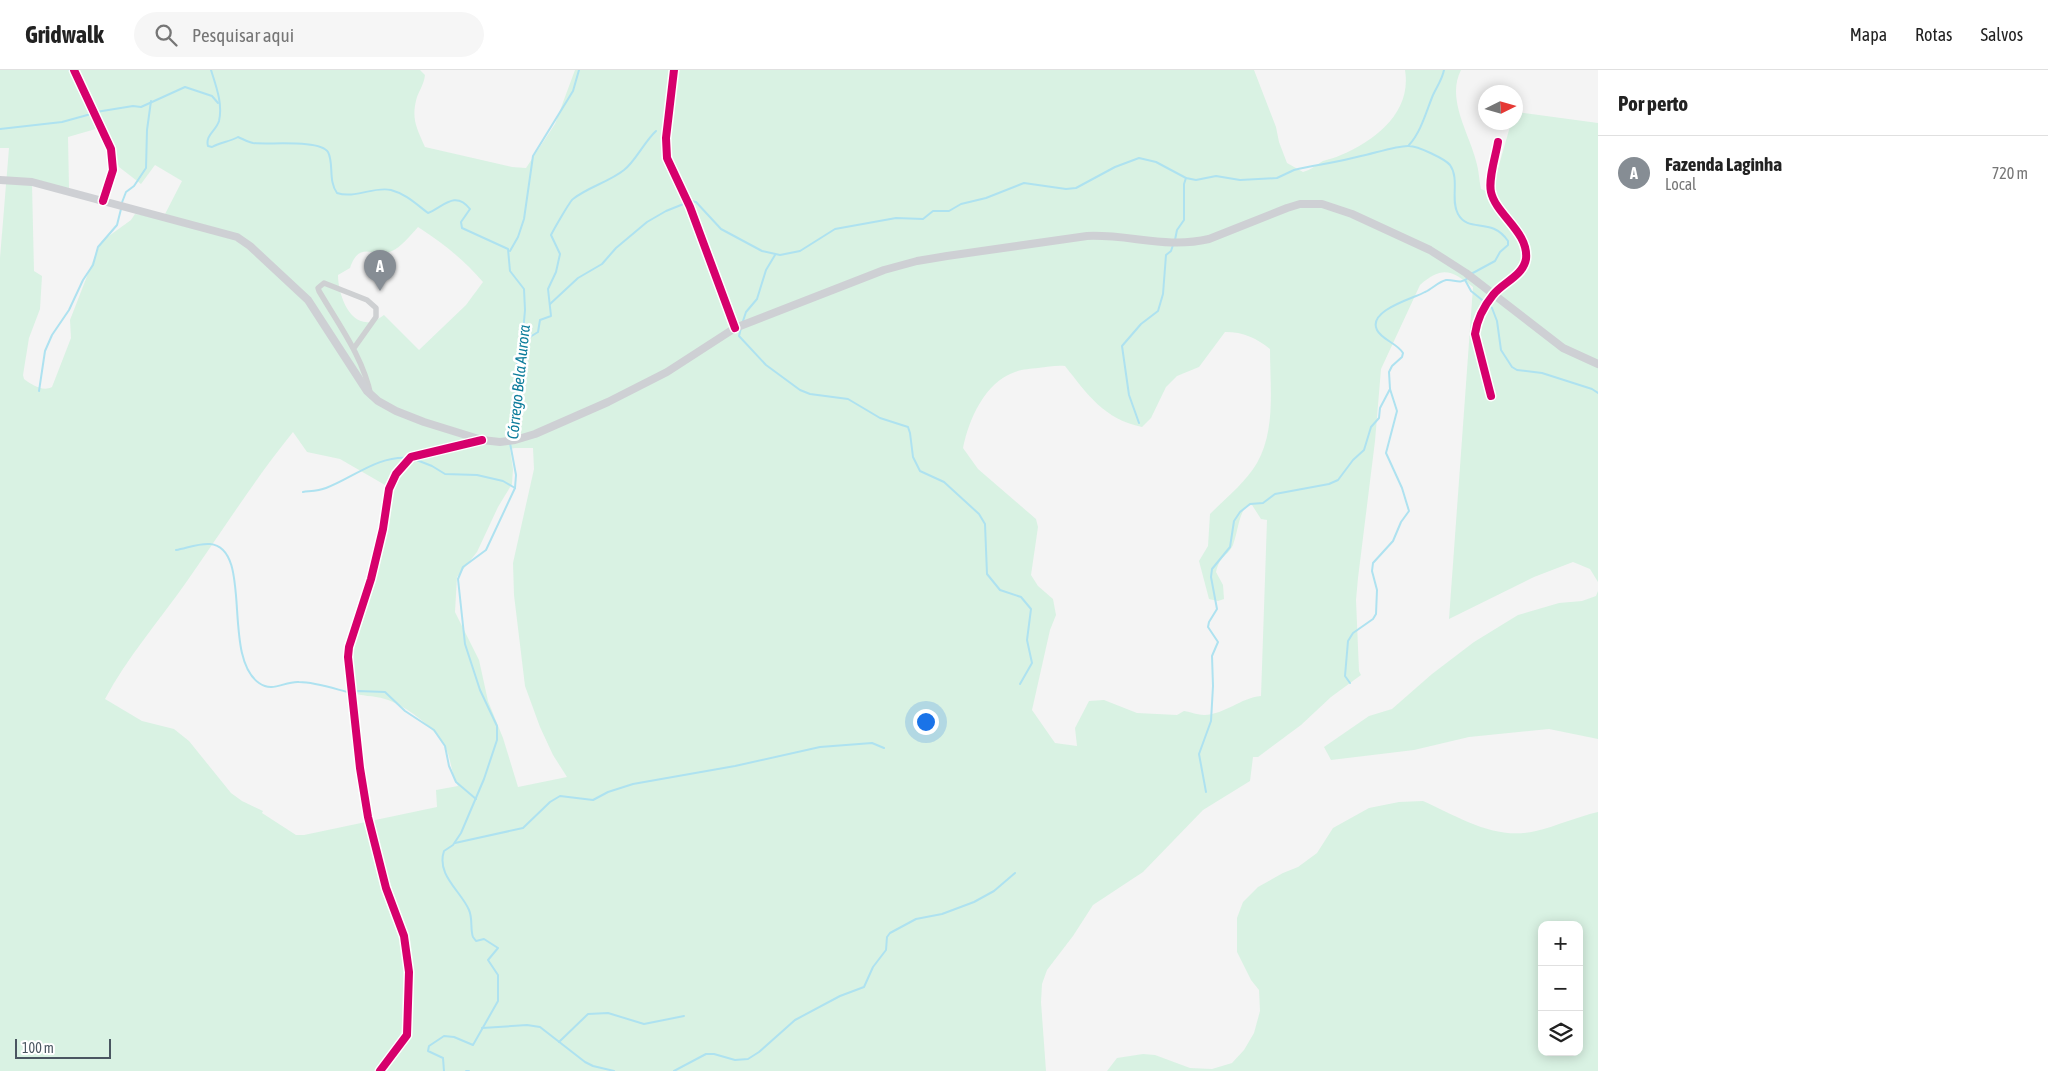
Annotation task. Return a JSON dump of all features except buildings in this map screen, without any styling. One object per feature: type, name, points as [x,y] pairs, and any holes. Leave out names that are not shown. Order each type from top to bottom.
[{"type":"main road","points":[[0,180],[32,182],[227,233],[244,241],[300,292],[314,308],[371,396],[396,411],[482,440],[515,440],[526,437],[614,400],[667,372],[735,328],[884,270],[917,261],[1087,236],[1104,236],[1160,244],[1196,242],[1215,237],[1300,204],[1322,204],[1352,214],[1430,250],[1466,272],[1563,348],[1598,364]]},
{"type":"street","points":[[74,70],[111,149],[113,170],[103,201]]},
{"type":"street","points":[[674,70],[666,138],[667,158],[690,207],[735,328]]},
{"type":"street","points":[[1491,396],[1475,334],[1479,319],[1493,295],[1520,271],[1526,260],[1523,242],[1493,198],[1490,189],[1498,142]]},
{"type":"street","points":[[354,348],[376,317],[376,308],[367,300],[324,283],[318,288],[319,291],[354,348],[366,373],[371,396]]},
{"type":"street","points":[[380,1071],[407,1035],[410,972],[404,936],[386,888],[363,788],[348,658],[350,642],[369,586],[383,528],[389,489],[396,474],[411,457],[482,440]]},
{"type":"green space","points":[[0,70],[420,70],[425,75],[414,111],[417,128],[425,147],[512,167],[526,168],[555,124],[575,70],[1254,70],[1276,127],[1279,142],[1287,163],[1303,172],[1323,161],[1354,149],[1389,123],[1403,99],[1406,85],[1405,70],[1461,70],[1457,81],[1457,104],[1477,164],[1481,189],[1491,193],[1509,130],[1523,130],[1523,113],[1598,123],[1598,582],[1590,569],[1573,562],[1534,577],[1449,619],[1473,287],[1453,274],[1441,273],[1420,285],[1381,369],[1375,441],[1356,600],[1359,671],[1361,675],[1331,697],[1301,725],[1258,757],[1253,757],[1250,781],[1203,810],[1143,872],[1093,905],[1073,936],[1047,970],[1042,984],[1041,1002],[1046,1071],[0,1071],[0,258],[9,148],[0,148]],"holes":[[[106,126],[119,167],[141,184],[155,165],[182,181],[163,218],[135,214],[131,220],[102,241],[70,320],[71,338],[52,387],[45,389],[30,383],[24,379],[23,375],[29,338],[40,309],[42,276],[34,271],[32,184],[69,188],[68,137]],[[418,227],[461,259],[483,282],[466,305],[419,350],[384,315],[370,322],[362,322],[350,313],[342,298],[338,282],[338,275],[350,268],[358,254],[363,252],[385,253],[392,251],[402,244]],[[1225,332],[1249,336],[1270,349],[1271,408],[1267,436],[1257,463],[1247,477],[1210,514],[1208,546],[1199,561],[1209,599],[1218,601],[1224,599],[1223,585],[1216,572],[1220,562],[1233,545],[1243,511],[1246,506],[1252,505],[1261,519],[1267,520],[1261,696],[1253,697],[1219,712],[1204,715],[1184,711],[1177,715],[1137,713],[1104,700],[1089,701],[1075,728],[1077,746],[1055,743],[1032,710],[1050,630],[1056,615],[1053,599],[1038,586],[1031,575],[1038,527],[1036,519],[978,469],[963,448],[969,425],[987,393],[1004,377],[1021,370],[1065,366],[1089,396],[1107,412],[1117,418],[1142,427],[1151,418],[1166,387],[1177,376],[1199,367]],[[293,432],[307,452],[340,459],[385,485],[386,497],[377,564],[359,616],[351,652],[351,692],[393,702],[410,711],[434,731],[445,746],[458,786],[436,790],[437,807],[304,835],[296,835],[262,813],[263,811],[242,801],[231,793],[189,741],[174,729],[142,721],[105,699],[133,655]],[[533,448],[534,469],[513,563],[514,595],[525,686],[540,727],[553,755],[567,777],[518,787],[503,738],[488,701],[479,660],[455,612],[457,577],[477,552],[498,507],[512,484],[513,469],[510,449]]]},
{"type":"green space","points":[[1598,591],[1598,739],[1549,729],[1469,737],[1414,750],[1331,760],[1324,747],[1369,716],[1392,709],[1432,674],[1474,642],[1518,615],[1559,603],[1582,601],[1596,596]]},
{"type":"green space","points":[[1423,801],[1478,826],[1506,833],[1536,831],[1598,812],[1598,1071],[1107,1071],[1117,1058],[1143,1054],[1155,1055],[1190,1068],[1212,1069],[1232,1063],[1244,1050],[1254,1033],[1260,1011],[1259,990],[1251,980],[1237,952],[1237,918],[1243,902],[1258,887],[1298,867],[1317,853],[1333,828],[1369,808],[1399,802]]},
{"type":"waterway","points":[[69,70],[73,75]]},
{"type":"waterway","name":"Córrego Bela Aurora","points":[[211,70],[218,95],[220,115],[218,124],[209,136],[208,146],[212,147],[238,137],[253,143],[315,145],[323,148],[330,156],[333,183],[337,193],[351,195],[385,189],[391,190],[406,197],[428,213],[454,200],[459,201],[465,203],[470,209],[461,222],[462,228],[508,249],[510,271],[524,289],[525,310],[522,344],[517,364],[511,439]]},
{"type":"waterway","points":[[510,251],[518,237],[524,219],[533,156],[573,91],[579,70]]},
{"type":"waterway","points":[[1409,145],[1420,128],[1444,70]]},
{"type":"waterway","name":"Córrego Bela Aurora","points":[[96,112],[133,106],[141,107],[185,87],[212,96],[218,103]]},
{"type":"waterway","points":[[121,205],[126,192],[134,186],[146,168],[147,130],[151,101]]},
{"type":"waterway","name":"Córrego Bela Aurora","points":[[0,129],[62,122],[91,114]]},
{"type":"waterway","points":[[522,342],[538,332],[540,320],[551,316],[548,289],[556,272],[560,254],[551,235],[569,205],[573,199],[585,191],[624,170],[656,131]]},
{"type":"waterway","points":[[550,304],[578,278],[602,264],[616,248],[647,222],[666,211],[691,201],[696,202],[721,229],[762,251],[780,255],[800,251],[835,229],[896,218],[923,219],[933,211],[949,211],[961,204],[986,198],[1024,183],[1066,189],[1076,188],[1115,167],[1139,158],[1156,162],[1186,178],[1196,180],[1216,176],[1240,180],[1277,178],[1294,170],[1405,146],[1425,150],[1450,165],[1454,177],[1455,202],[1458,214],[1468,223],[1495,229],[1508,241],[1508,245],[1500,252],[1495,261],[1471,274]]},
{"type":"waterway","points":[[1175,240],[1177,230],[1184,220],[1184,184],[1186,178]]},
{"type":"waterway","points":[[39,391],[45,351],[52,335],[69,310],[83,280],[93,265],[98,247],[117,225],[121,209]]},
{"type":"waterway","points":[[1139,423],[1129,395],[1122,346],[1141,324],[1158,311],[1163,294],[1166,255],[1171,251],[1173,245]]},
{"type":"waterway","points":[[743,321],[746,312],[757,299],[766,270],[775,255]]},
{"type":"waterway","points":[[1350,683],[1345,676],[1348,641],[1353,633],[1373,619],[1376,614],[1377,590],[1372,571],[1373,563],[1393,541],[1401,522],[1409,511],[1402,488],[1386,453],[1397,411],[1390,389],[1389,372],[1392,366],[1402,357],[1403,353],[1379,333],[1376,323],[1379,316],[1385,311],[1428,291],[1440,282],[1446,280],[1462,281],[1468,278]]},
{"type":"waterway","points":[[1465,280],[1471,291],[1492,308],[1497,321],[1501,350],[1512,367],[1517,370],[1542,373],[1592,389],[1598,393]]},
{"type":"waterway","points":[[741,328],[739,336],[766,365],[800,390],[810,394],[848,399],[880,418],[908,427],[913,457],[920,471],[944,482],[979,514],[985,524],[987,574],[1000,590],[1021,597],[1031,609],[1027,640],[1032,663],[1020,684]]},
{"type":"waterway","points":[[1206,792],[1199,754],[1211,721],[1212,656],[1218,642],[1208,627],[1217,609],[1211,577],[1212,569],[1230,547],[1234,521],[1240,512],[1250,504],[1263,503],[1275,494],[1329,484],[1338,480],[1353,460],[1364,450],[1371,427],[1379,418],[1380,408],[1390,389]]},
{"type":"waterway","name":"Córrego Bela Aurora","points":[[444,1071],[443,1058],[428,1051],[429,1046],[444,1036],[454,1037],[473,1045],[498,1001],[498,975],[488,960],[498,948],[484,939],[476,941],[473,937],[469,910],[446,875],[442,860],[444,851],[453,845],[461,833],[484,779],[497,740],[497,726],[480,690],[465,644],[458,579],[463,567],[486,550],[515,488],[516,475],[510,443]]},
{"type":"waterway","points":[[303,492],[326,488],[387,460],[409,458]]},
{"type":"waterway","points":[[414,459],[432,466],[445,474],[477,475],[503,481],[515,488]]},
{"type":"waterway","points":[[176,550],[206,544],[223,550],[231,564],[235,583],[238,629],[242,651],[248,670],[259,683],[264,686],[274,687],[294,682],[305,682],[351,693],[358,691],[385,692],[405,711],[434,730],[445,746],[449,766],[456,782],[476,799]]},
{"type":"waterway","points":[[455,843],[523,828],[550,802],[560,796],[593,800],[608,792],[633,784],[735,766],[820,747],[872,743],[884,748]]},
{"type":"waterway","points":[[674,1071],[706,1054],[714,1054],[735,1060],[748,1059],[759,1052],[795,1020],[840,996],[864,987],[873,967],[886,950],[887,937],[890,933],[916,919],[942,914],[974,902],[994,891],[1015,873]]},
{"type":"waterway","points":[[559,1042],[588,1014],[608,1013],[644,1024],[684,1016]]},
{"type":"waterway","points":[[482,1028],[527,1025],[540,1027],[585,1062],[614,1071]]},
{"type":"cycle path","points":[[74,70],[111,149],[113,170],[103,201]]},
{"type":"cycle path","points":[[674,70],[666,138],[667,158],[690,207],[735,328]]},
{"type":"cycle path","points":[[1491,396],[1475,334],[1477,324],[1481,313],[1490,299],[1517,275],[1526,259],[1526,249],[1518,232],[1499,208],[1491,192],[1491,174],[1498,142]]},
{"type":"cycle path","points":[[380,1071],[407,1035],[409,972],[404,936],[386,888],[368,817],[360,768],[348,657],[349,647],[371,579],[383,529],[389,489],[396,474],[411,457],[482,440]]},
{"type":"place","name":"Fazenda Laginha","points":[[380,291]]}]
